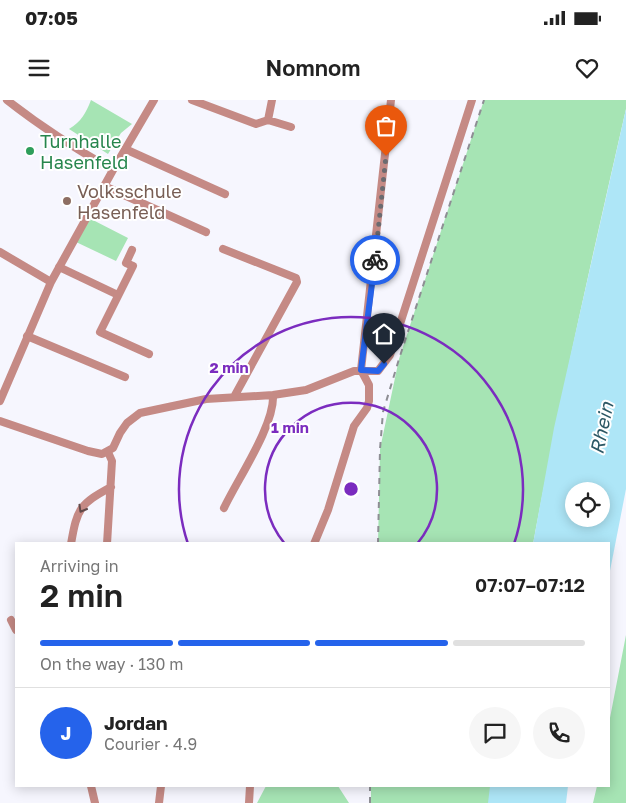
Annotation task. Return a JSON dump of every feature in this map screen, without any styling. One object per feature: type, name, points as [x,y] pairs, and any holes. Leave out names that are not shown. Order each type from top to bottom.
[{"type":"street","points":[[7,100],[24,114],[71,145],[114,168]]},
{"type":"street","points":[[0,400],[51,282],[154,100]]},
{"type":"street","points":[[192,100],[256,124],[268,120],[291,127]]},
{"type":"street","points":[[268,120],[272,100]]},
{"type":"street","points":[[315,542],[328,510],[354,426],[367,408],[369,401],[369,385],[361,370],[392,100]]},
{"type":"street","points":[[0,421],[102,454],[113,448],[127,423],[140,413],[206,399],[273,395],[306,390],[354,371],[378,371],[390,355],[472,100]]},
{"type":"street","points":[[114,168],[116,154],[125,139],[134,134]]},
{"type":"street","points":[[125,149],[225,194]]},
{"type":"street","points":[[104,186],[206,232]]},
{"type":"street","points":[[223,249],[296,278],[297,282],[234,397]]},
{"type":"street","points":[[132,250],[126,263],[133,266],[100,332],[149,354]]},
{"type":"street","points":[[0,252],[51,282]]},
{"type":"street","points":[[59,268],[118,295]]},
{"type":"street","points":[[28,336],[125,377]]},
{"type":"street","points":[[224,508],[251,458],[265,427],[273,395]]},
{"type":"street","points":[[107,542],[112,461],[108,452]]},
{"type":"street","points":[[72,542],[81,508],[88,500],[111,487]]},
{"type":"street","points":[[11,620],[15,628]]},
{"type":"street","points":[[91,787],[95,803]]},
{"type":"street","points":[[159,803],[161,787]]},
{"type":"street","points":[[249,803],[250,787]]},
{"type":"green space","points":[[91,100],[132,124],[121,133],[108,154],[69,129],[83,117]]},
{"type":"green space","points":[[484,100],[626,100],[626,109],[589,271],[533,542],[378,542],[380,449],[399,359]]},
{"type":"green space","points":[[89,218],[128,238],[116,261],[76,242]]},
{"type":"green space","points":[[626,635],[626,803],[593,803],[597,787],[610,787],[610,718]]},
{"type":"green space","points":[[265,787],[339,787],[349,803],[257,803]]},
{"type":"green space","points":[[371,787],[491,787],[489,803],[371,803]]},
{"type":"water","name":"Rhein","points":[[626,109],[626,489],[610,571],[610,542],[533,542],[554,428]]},
{"type":"water","points":[[490,787],[568,787],[566,803],[488,803]]},
{"type":"railway","points":[[378,542],[380,449],[383,412],[484,100]]},
{"type":"railway","points":[[370,787],[370,803]]},
{"type":"way so far","points":[[375,260],[386,156]]},
{"type":"place","name":"Turnhalle Hasenfeld","points":[[30,151]]},
{"type":"place","name":"Volksschule Hasenfeld","points":[[67,201]]},
{"type":"route","points":[[375,260],[361,370],[378,371],[384,364]]}]
